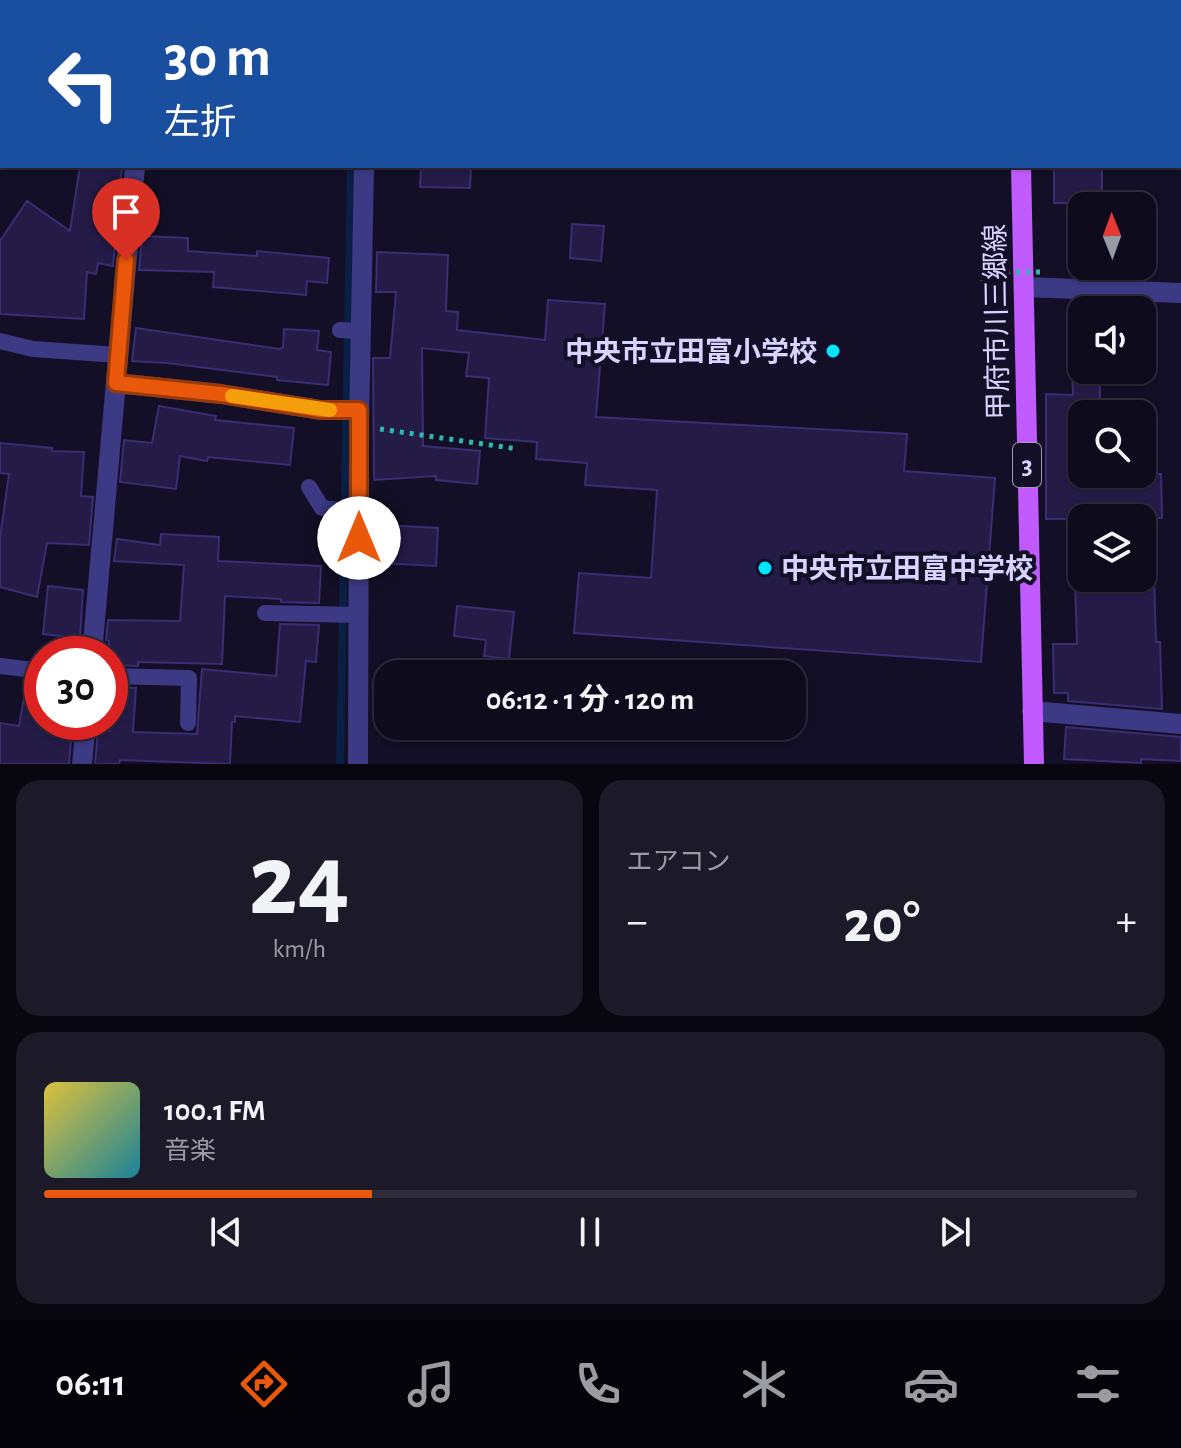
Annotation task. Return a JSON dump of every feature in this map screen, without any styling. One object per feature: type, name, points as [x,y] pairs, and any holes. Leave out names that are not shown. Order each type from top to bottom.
[{"type":"main road","name":"甲府市川三郷線","points":[[1021,168],[1034,764]]},
{"type":"street","points":[[94,636],[135,168]]},
{"type":"street","points":[[358,764],[358,415],[353,330],[364,168]]},
{"type":"street","points":[[1024,287],[1181,293]]},
{"type":"street","points":[[116,383],[221,394],[358,415]]},
{"type":"street","points":[[1032,711],[1181,724]]},
{"type":"street","points":[[82,764],[84,740]]},
{"type":"lane","points":[[0,341],[33,349],[118,355]]},
{"type":"lane","points":[[309,487],[322,508],[358,512]]},
{"type":"lane","points":[[265,613],[356,615]]},
{"type":"lane","points":[[0,666],[24,669]]},
{"type":"lane","points":[[128,676],[189,678],[188,723]]},
{"type":"path","points":[[983,270],[984,299],[995,299],[996,272],[1046,272]]},
{"type":"path","points":[[358,415],[518,449]]},
{"type":"building","points":[[80,168],[122,168],[113,266],[98,263],[96,274],[87,272],[84,319],[0,314],[0,241],[27,201],[70,231]]},
{"type":"building","points":[[421,168],[471,168],[470,188],[420,187]]},
{"type":"building","points":[[1054,168],[1102,168],[1102,192],[1068,192],[1068,203],[1054,203]]},
{"type":"building","points":[[572,224],[604,226],[601,261],[570,258]]},
{"type":"building","points":[[142,236],[188,238],[188,251],[257,256],[257,251],[329,258],[327,283],[307,281],[306,295],[213,287],[214,272],[139,270]]},
{"type":"building","points":[[377,252],[448,255],[446,311],[458,312],[457,330],[545,340],[548,300],[605,304],[596,417],[907,434],[904,471],[995,478],[981,662],[574,633],[579,573],[651,578],[657,490],[585,485],[587,463],[536,459],[537,442],[485,438],[489,378],[466,376],[469,353],[422,348],[423,446],[480,451],[477,484],[436,480],[436,476],[374,480],[373,358],[390,358],[396,292],[376,292]]},
{"type":"building","points":[[136,328],[280,349],[283,347],[284,329],[319,331],[317,350],[331,352],[328,385],[132,361]]},
{"type":"building","points":[[1073,384],[1100,384],[1100,400],[1068,400],[1068,488],[1156,488],[1156,474],[1161,474],[1162,518],[1156,518],[1156,504],[1068,504],[1068,519],[1046,519],[1046,394],[1073,395]]},
{"type":"building","points":[[159,406],[216,416],[215,420],[294,428],[290,465],[208,457],[207,461],[180,456],[176,489],[120,482],[124,440],[152,443]]},
{"type":"building","points":[[0,443],[52,448],[52,451],[84,452],[81,496],[93,497],[89,545],[47,543],[37,597],[0,587],[0,538],[9,474],[0,473]]},
{"type":"building","points":[[384,525],[438,528],[436,566],[382,563]]},
{"type":"building","points":[[161,534],[219,537],[218,561],[321,566],[319,603],[225,596],[222,664],[138,662],[138,666],[128,666],[128,636],[106,636],[108,620],[180,621],[184,565],[114,561],[117,539],[160,545]]},
{"type":"building","points":[[48,586],[83,590],[80,636],[43,634]]},
{"type":"building","points":[[1075,592],[1154,592],[1162,709],[1068,701],[1068,693],[1054,693],[1053,644],[1077,644]]},
{"type":"building","points":[[457,606],[514,612],[509,659],[484,656],[486,640],[454,636]]},
{"type":"building","points":[[280,624],[319,625],[316,662],[306,661],[300,722],[235,716],[230,764],[120,760],[119,764],[95,764],[97,740],[128,740],[128,688],[136,688],[133,732],[197,734],[202,669],[276,676]]},
{"type":"building","points":[[24,697],[24,740],[71,740],[69,764],[0,764],[0,723],[19,726]]},
{"type":"building","points":[[1066,727],[1181,737],[1181,761],[1141,759],[1141,763],[1064,759]]},
{"type":"waterway","points":[[340,764],[351,168]]},
{"type":"slow traffic","points":[[232,396],[330,410]]},
{"type":"place","name":"中央市立田富小学校","points":[[833,351]]},
{"type":"place","name":"中央市立田富中学校","points":[[765,568]]},
{"type":"route","points":[[126,260],[116,383],[221,394],[321,410],[359,410],[359,538]]}]
